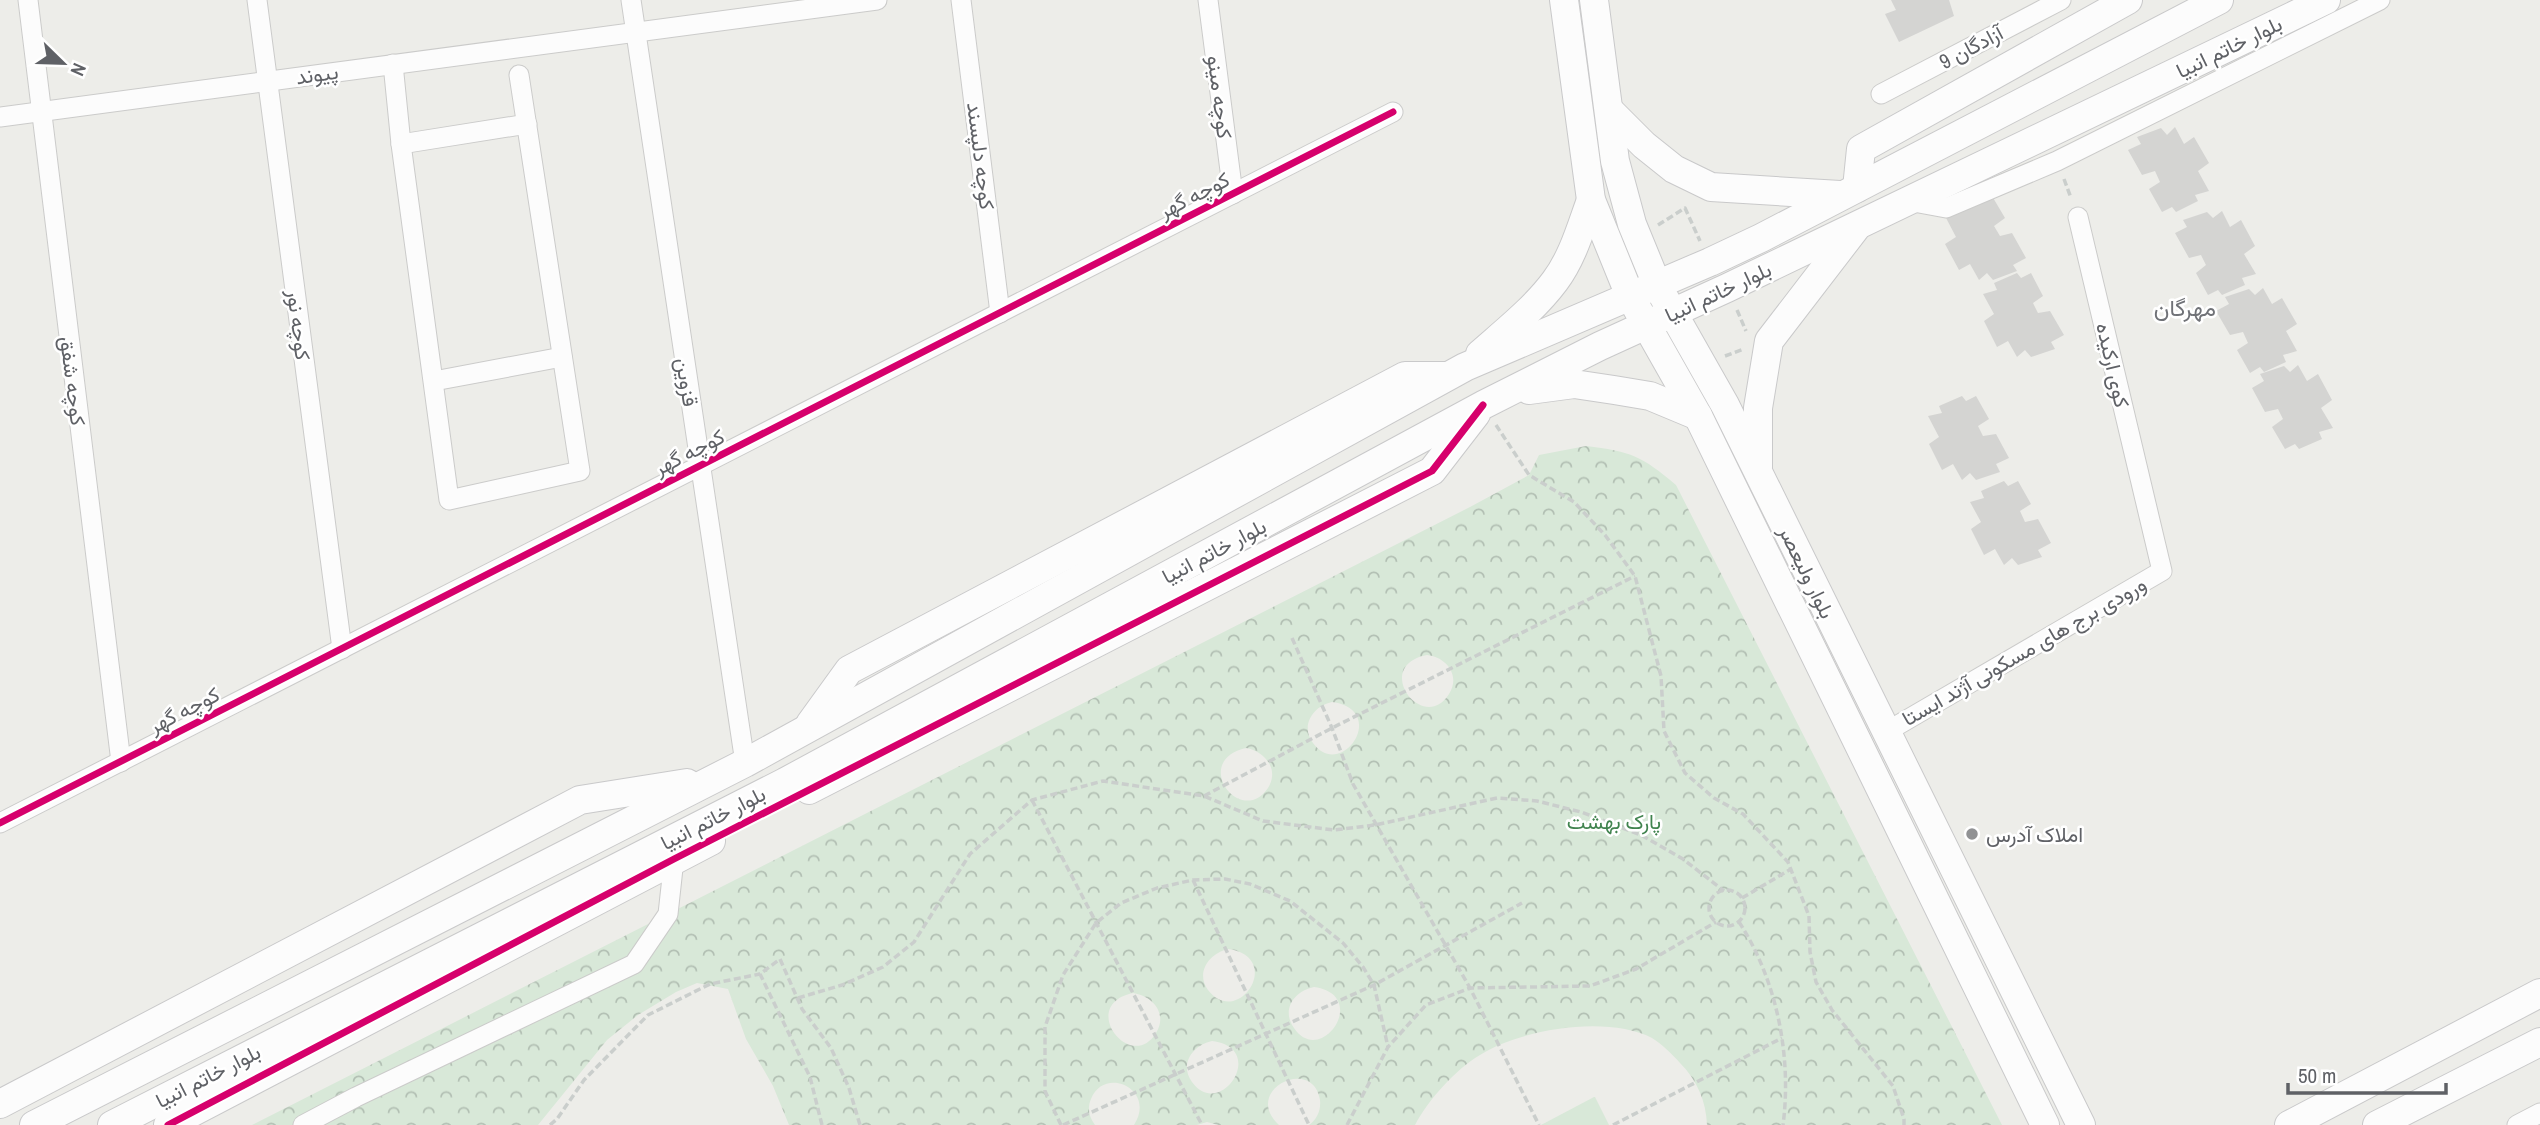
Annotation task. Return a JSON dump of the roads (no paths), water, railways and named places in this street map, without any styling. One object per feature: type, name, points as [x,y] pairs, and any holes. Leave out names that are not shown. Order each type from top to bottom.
[{"type":"main road","name":"بلوار ولیعصر","points":[[1564,0],[1591,200],[1630,296],[1660,319],[1725,405],[2082,1123]]},
{"type":"main road","name":"بلوار ولیعصر","points":[[1594,0],[1616,166],[1632,224],[1657,285],[1660,319],[1698,416],[2045,1125]]},
{"type":"main road","points":[[1609,110],[1644,145],[1674,169],[1711,187],[1850,192],[1861,149],[2128,0]]},
{"type":"main road","name":"بلوار خاتم انبیا","points":[[34,1125],[745,763],[1465,369],[1710,262],[2220,0]]},
{"type":"main road","name":"بلوار خاتم انبیا","points":[[112,1125],[785,782],[1496,399],[2326,0]]},
{"type":"main road","points":[[1588,170],[1603,175],[1616,166]]},
{"type":"main road","points":[[1465,369],[1525,314],[1556,280],[1574,246],[1591,200]]},
{"type":"main road","points":[[1815,209],[1814,229],[1832,238]]},
{"type":"main road","points":[[1758,473],[1758,408],[1769,341],[1858,225]]},
{"type":"main road","points":[[805,731],[849,670],[1405,376],[1465,369],[1492,371],[1497,382],[1496,399]]},
{"type":"main road","points":[[167,1125],[674,859],[1432,471],[1496,399],[1574,384],[1650,396],[1698,416]]},
{"type":"main road","points":[[1116,560],[1134,594]]},
{"type":"main road","points":[[0,1104],[580,800],[714,779]]},
{"type":"main road","points":[[2289,1125],[2540,993]]},
{"type":"main road","points":[[2377,1125],[2540,1042]]},
{"type":"street","name":"کوچه شفق","points":[[28,0],[121,762]]},
{"type":"street","name":"کوچه نور","points":[[257,0],[342,649]]},
{"type":"street","name":"قزوین","points":[[631,0],[745,763]]},
{"type":"street","name":"پیوند","points":[[0,117],[877,0]]},
{"type":"street","name":"کوچه دلپسند","points":[[961,0],[1000,313]]},
{"type":"street","name":"کوچه مینو","points":[[1208,0],[1233,194]]},
{"type":"street","name":"آزادگان 9","points":[[1881,94],[2061,0]]},
{"type":"street","points":[[1908,201],[1946,208],[2057,161],[2380,0]]},
{"type":"street","points":[[393,64],[401,144],[449,500],[580,471],[519,75]]},
{"type":"street","name":"کوچه گهر","points":[[0,824],[1393,112]]},
{"type":"street","points":[[401,144],[527,124]]},
{"type":"street","name":"کوی ارکیده","points":[[2078,217],[2162,571]]},
{"type":"street","points":[[434,381],[562,357]]},
{"type":"street","name":"ورودی برج های مسکونی آژند ایستا","points":[[1886,732],[2162,571]]},
{"type":"street","points":[[303,1125],[634,964],[668,914],[674,859]]},
{"type":"street","points":[[2516,1125],[2540,1113]]},
{"type":"place","name":"املاک آدرس","points":[[1972,834]]},
{"type":"district","name":"مهرگان","points":[[2185,307]]},
{"type":"park label","name":"پارک بهشت","points":[[1614,821]]}]
